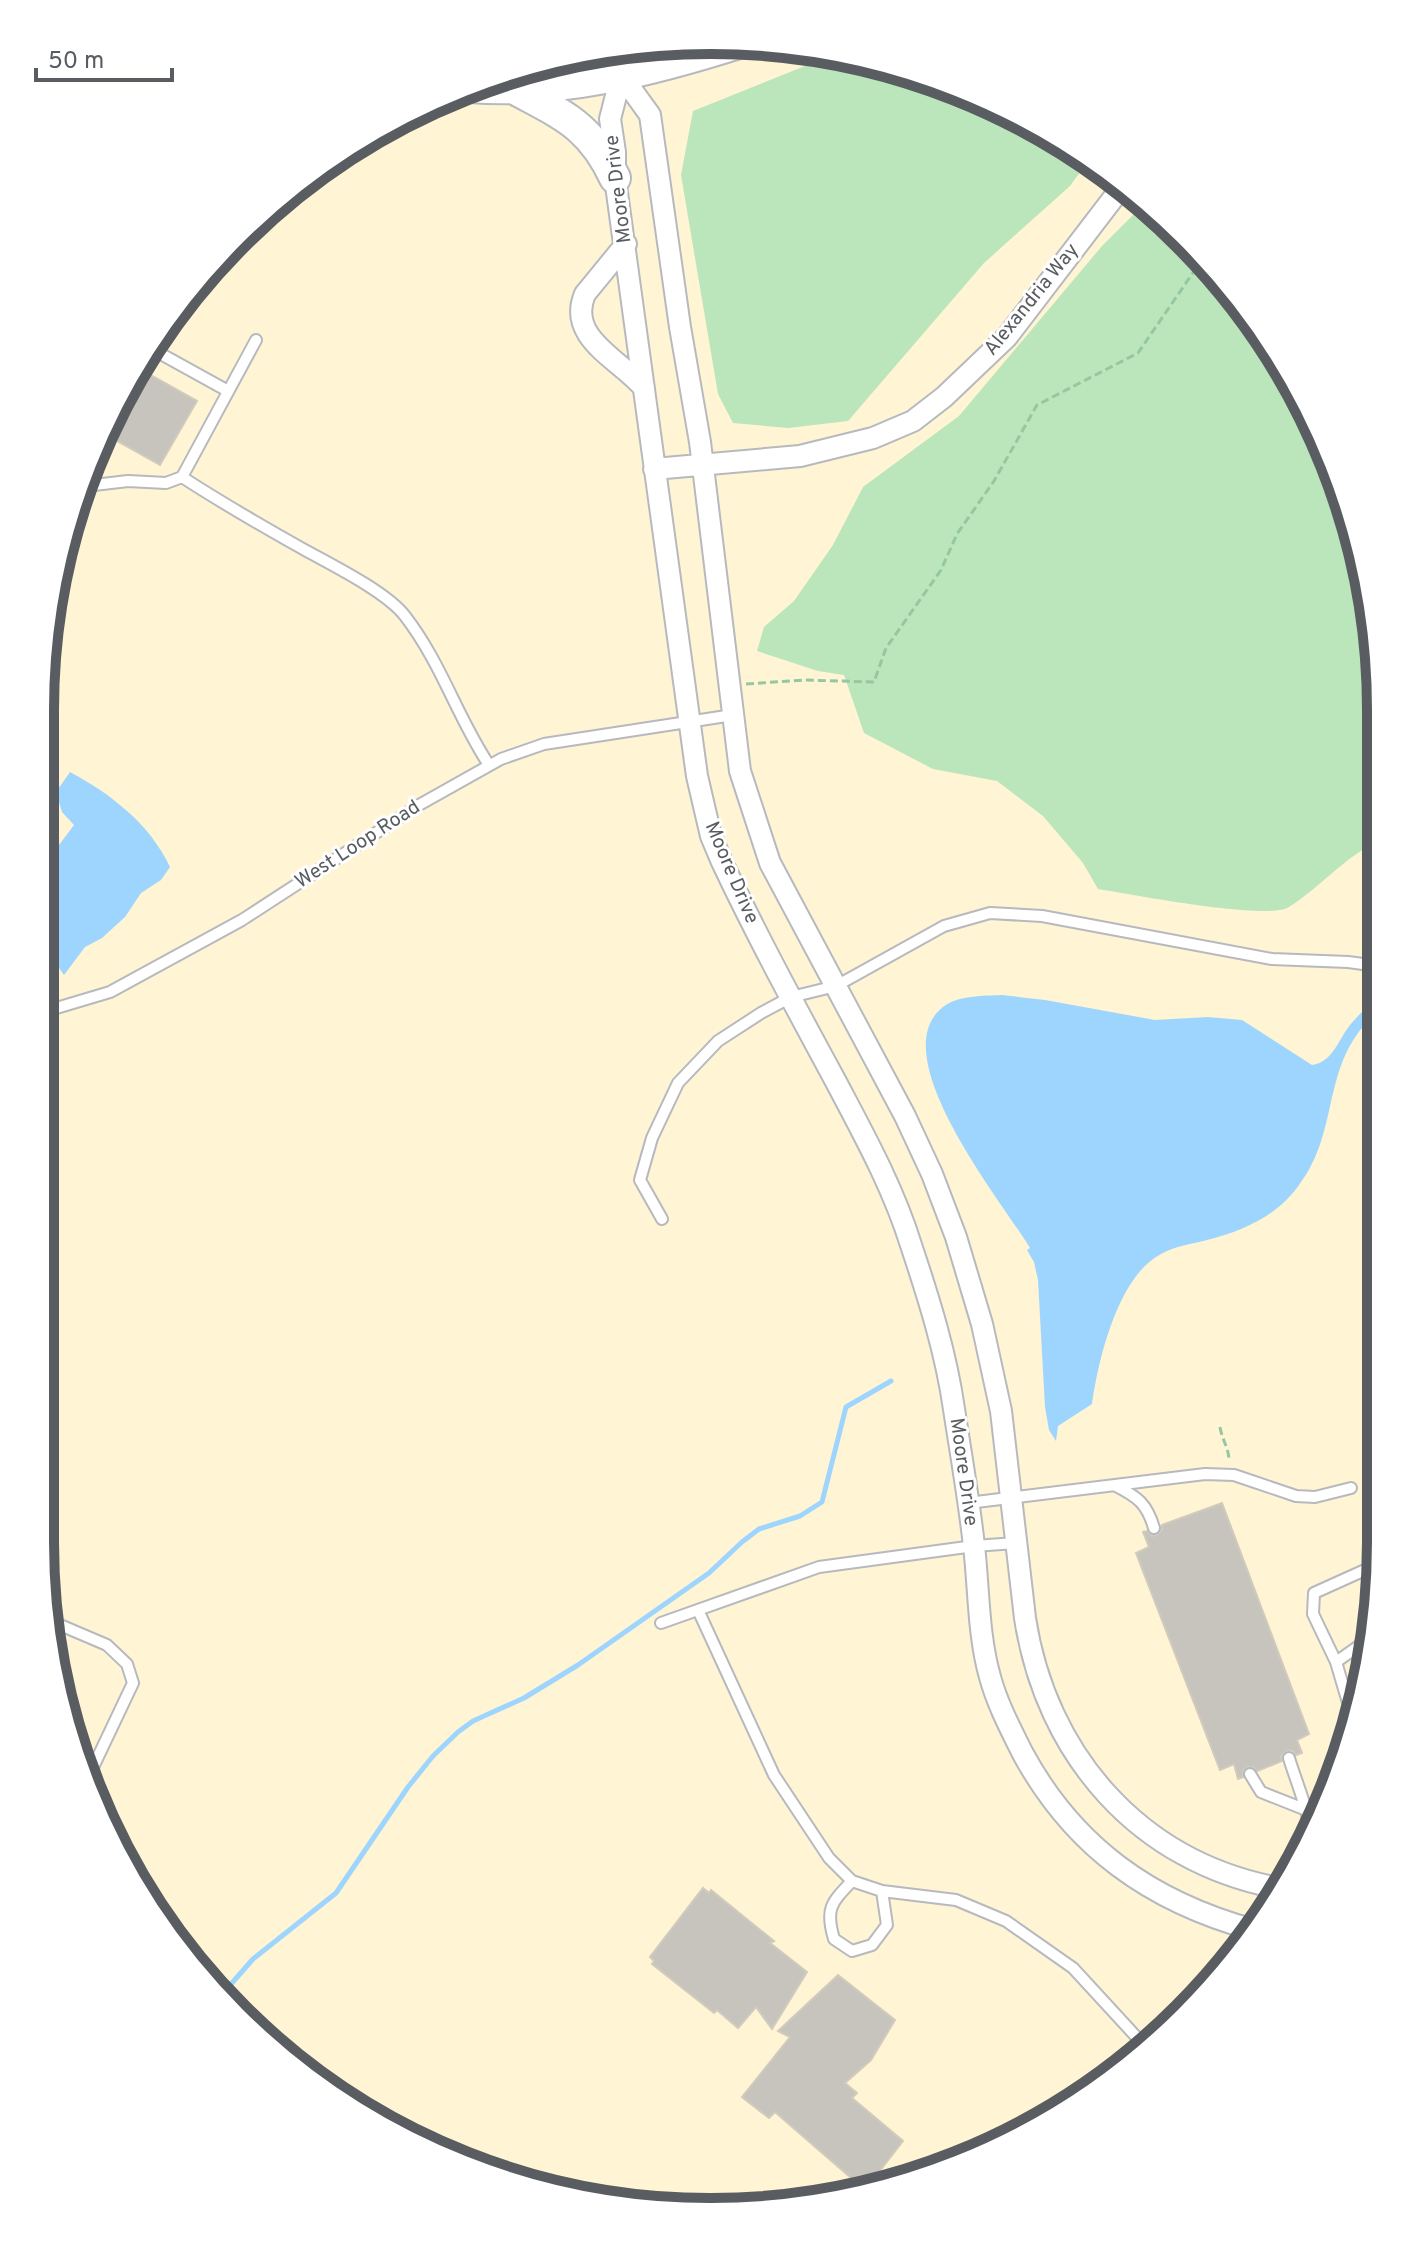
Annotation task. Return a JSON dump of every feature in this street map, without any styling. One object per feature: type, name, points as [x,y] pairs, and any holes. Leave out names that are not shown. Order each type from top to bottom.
[{"type":"main road","points":[[503,88],[571,83],[621,61]]},
{"type":"main road","points":[[513,88],[586,131],[604,154],[615,178]]},
{"type":"street","name":"Moore Drive","points":[[621,61],[610,119],[615,178],[697,776],[711,836],[741,902],[876,1159],[910,1241],[940,1337],[954,1405],[974,1546],[981,1631],[990,1677],[1009,1726],[1048,1795],[1087,1840],[1122,1871],[1175,1902],[1218,1921],[1241,1927]]},
{"type":"street","name":"Moore Drive","points":[[621,61],[650,115],[702,465],[733,715],[746,794],[770,863],[905,1116],[956,1237],[1001,1411],[1029,1645],[1042,1691],[1072,1750],[1089,1774],[1111,1800],[1145,1830],[1176,1851],[1231,1877],[1269,1886]]},
{"type":"street","name":"Alexandria Way","points":[[654,469],[800,456],[873,438],[913,421],[944,397],[1007,337],[1116,195]]},
{"type":"street","points":[[626,244],[585,294],[580,310],[581,319],[595,343],[644,388]]},
{"type":"lane","points":[[94,485],[128,481],[166,483],[182,477],[256,340]]},
{"type":"lane","points":[[160,354],[228,391]]},
{"type":"lane","points":[[182,477],[230,509],[351,575],[403,612],[437,662],[477,748],[489,765]]},
{"type":"lane","name":"West Loop Road","points":[[54,1009],[110,992],[242,920],[419,805],[489,765],[544,744],[733,715]]},
{"type":"lane","points":[[662,1219],[640,1180],[652,1138],[678,1083],[718,1041],[791,997],[836,986],[944,926],[990,913],[1042,916],[1272,959],[1367,965]]},
{"type":"lane","points":[[968,1503],[1214,1474],[1234,1475],[1296,1496],[1315,1497],[1351,1488]]},
{"type":"lane","points":[[1114,1485],[1137,1496],[1150,1514],[1154,1528]]},
{"type":"lane","points":[[661,1623],[819,1567],[1016,1543]]},
{"type":"lane","points":[[1347,1700],[1336,1662],[1313,1614],[1314,1593],[1366,1571]]},
{"type":"lane","points":[[698,1610],[774,1775],[829,1858],[852,1881],[882,1891],[956,1900],[1006,1921],[1073,1968],[1138,2039]]},
{"type":"lane","points":[[60,1625],[107,1645],[127,1664],[133,1683],[94,1766]]},
{"type":"lane","points":[[1336,1662],[1358,1647]]},
{"type":"lane","points":[[1289,1758],[1307,1813]]},
{"type":"lane","points":[[1250,1774],[1261,1792],[1307,1813]]},
{"type":"lane","points":[[852,1881],[836,1898],[828,1918],[834,1939],[852,1951],[872,1945],[887,1925],[882,1891]]},
{"type":"path","points":[[730,685],[804,680],[874,682],[886,648],[941,570],[957,534],[994,481],[1037,405],[1138,353],[1196,269]]},
{"type":"path","points":[[1220,1427],[1221,1438],[1229,1449],[1229,1464]]},
{"type":"shaded area","points":[[668,55],[753,55],[880,76],[962,104],[1001,122],[1039,142],[1110,190],[1175,246],[1204,278],[1231,311],[1279,382],[1317,459],[1345,541],[1366,668],[1366,1584],[1345,1711],[1317,1793],[1279,1870],[1231,1941],[1175,2006],[1110,2062],[1039,2110],[962,2148],[922,2163],[839,2185],[753,2197],[668,2197],[541,2176],[459,2148],[382,2110],[311,2062],[278,2035],[217,1974],[190,1941],[142,1870],[104,1793],[76,1711],[55,1584],[55,668],[76,541],[104,459],[142,382],[190,311],[246,246],[278,217],[311,190],[382,142],[459,104],[499,89],[541,76],[625,60]]},
{"type":"green space","points":[[813,63],[880,76],[962,104],[1039,142],[1082,170],[1070,186],[984,263],[848,421],[788,428],[733,423],[718,394],[681,175],[693,111]]},
{"type":"green space","points":[[1136,212],[1175,246],[1204,278],[1231,311],[1279,382],[1317,459],[1345,541],[1366,668],[1367,847],[1289,907],[1255,911],[1228,909],[1098,889],[1083,863],[1043,816],[997,781],[933,769],[864,733],[844,675],[818,671],[757,651],[764,627],[794,601],[833,545],[863,487],[959,416],[1102,246]]},
{"type":"water","points":[[70,772],[100,790],[128,812],[152,837],[170,867],[161,880],[141,893],[125,917],[102,938],[85,947],[64,975],[54,965],[54,852],[74,825],[62,812],[56,792]]},
{"type":"water","points":[[964,998],[1045,1000],[1155,1020],[1208,1017],[1242,1020],[1312,1065],[1330,1055],[1353,1021],[1367,1008],[1367,1023],[1347,1052],[1338,1074],[1321,1141],[1299,1185],[1270,1214],[1258,1221],[1220,1236],[1172,1249],[1146,1265],[1133,1281],[1113,1321],[1099,1365],[1092,1404],[1058,1426],[1056,1441],[1049,1430],[1045,1407],[1038,1280],[1034,1262],[1027,1250],[1030,1248],[954,1129],[937,1093],[927,1059],[928,1029],[943,1007]]},
{"type":"building","points":[[148,373],[197,401],[160,465],[113,439]]},
{"type":"building","points":[[1222,1503],[1309,1734],[1297,1740],[1302,1753],[1296,1755],[1292,1750],[1286,1751],[1281,1756],[1282,1761],[1257,1771],[1247,1767],[1243,1777],[1238,1779],[1234,1764],[1220,1770],[1136,1553],[1149,1547],[1143,1532],[1157,1535],[1162,1525]]},
{"type":"building","points":[[703,1888],[709,1893],[711,1890],[807,1972],[772,2029],[756,2007],[738,2028],[652,1964],[654,1961],[650,1957]]},
{"type":"building","points":[[838,1975],[895,2020],[871,2060],[845,2083],[857,2093],[852,2098],[903,2141],[875,2177],[855,2181],[775,2112],[769,2118],[742,2097],[790,2037],[778,2031]]},
{"type":"waterway","points":[[229,1987],[253,1959],[336,1893],[408,1787],[458,1732],[473,1721],[524,1698],[578,1665],[709,1573],[759,1529],[800,1516],[822,1502],[846,1407],[891,1381]]}]
